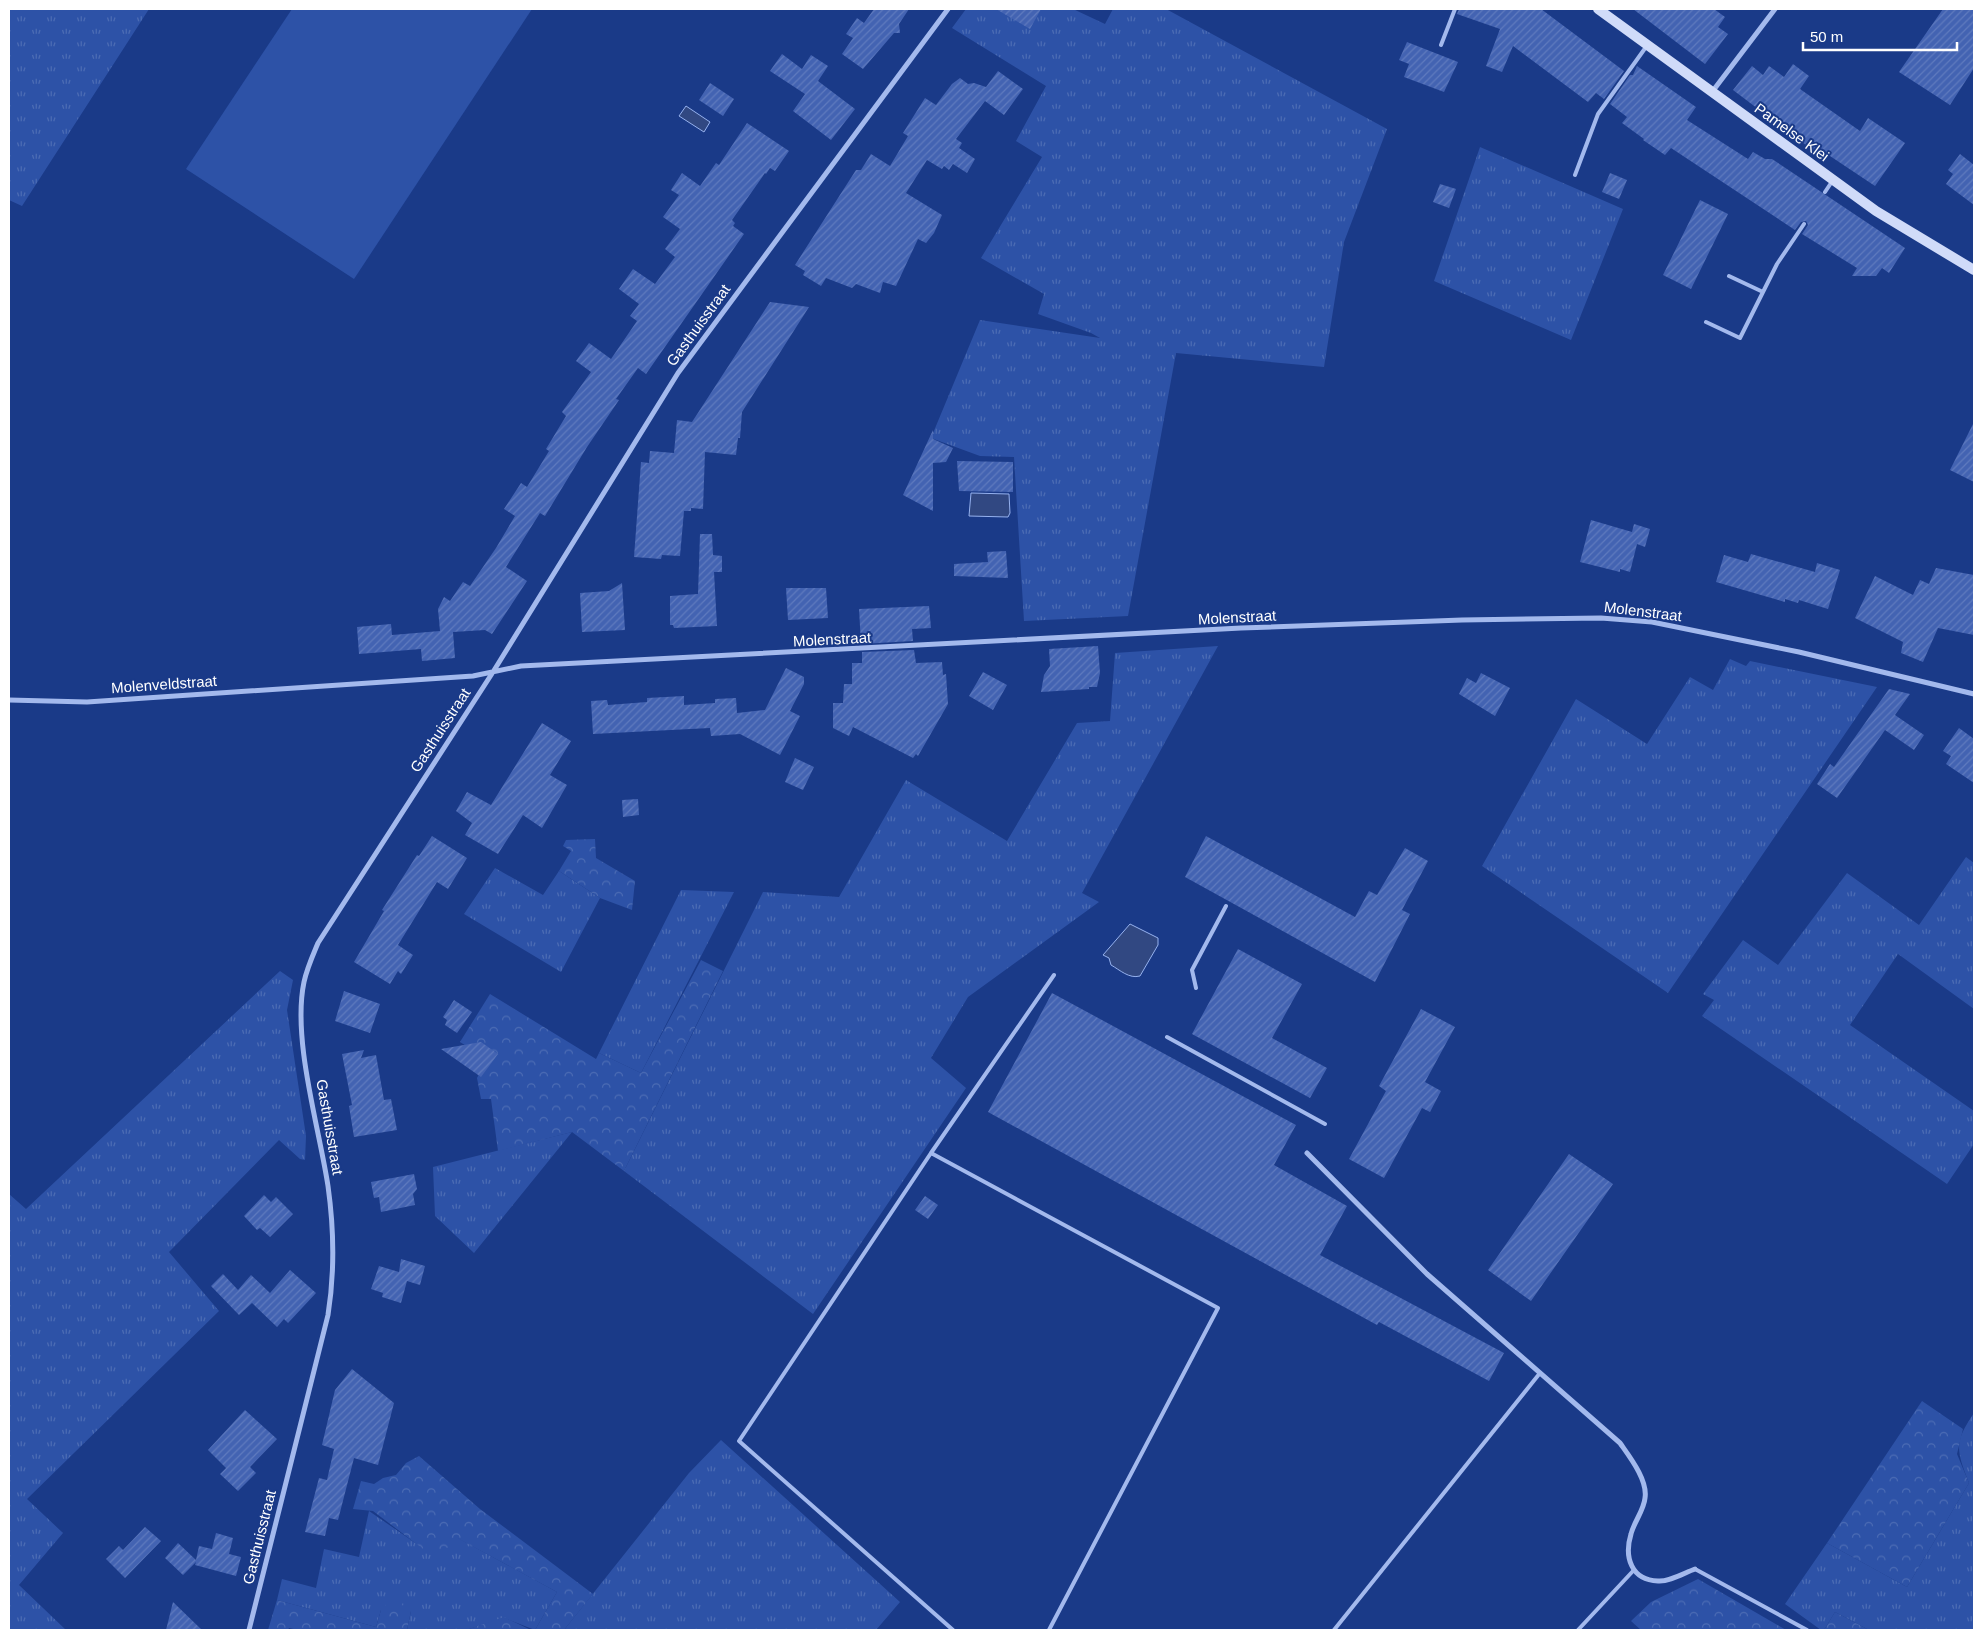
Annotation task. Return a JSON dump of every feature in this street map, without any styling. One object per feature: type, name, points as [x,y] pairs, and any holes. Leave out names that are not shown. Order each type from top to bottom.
[{"type":"main road","name":"Pamelse Klei","points":[[1598,9],[1876,211],[1974,270]]},
{"type":"street","name":"Gasthuisstraat","points":[[249,1630],[328,1315],[332,1292],[334,1237],[328,1186],[305,1054],[301,1014],[304,982],[318,943],[493,672],[678,373],[948,9]]},
{"type":"street","points":[[1712,92],[1774,9]]},
{"type":"street","name":"Molenstraat","points":[[493,672],[521,666],[1241,628],[1462,620],[1601,618],[1652,622],[1799,652],[1974,694]]},
{"type":"street","name":"Gasthuisstraat","points":[[322,685],[472,676],[493,672]]},
{"type":"street","name":"Molenveldstraat","points":[[9,700],[87,702],[322,685]]},
{"type":"street","points":[[1306,1153],[1427,1274],[1620,1443],[1638,1469],[1646,1497],[1631,1534],[1627,1553],[1633,1572],[1643,1578],[1658,1581],[1694,1569]]},
{"type":"lane","points":[[1441,45],[1455,9]]},
{"type":"lane","points":[[1575,175],[1598,114],[1648,45]]},
{"type":"lane","points":[[1825,192],[1833,180]]},
{"type":"lane","points":[[1706,322],[1740,338],[1777,264],[1804,224]]},
{"type":"lane","points":[[1729,276],[1763,292]]},
{"type":"lane","points":[[1196,988],[1192,970],[1226,906]]},
{"type":"lane","points":[[953,1630],[739,1441],[931,1153],[1054,975]]},
{"type":"lane","points":[[1167,1037],[1326,1124]]},
{"type":"lane","points":[[931,1153],[1218,1308],[1049,1630]]},
{"type":"lane","points":[[1334,1630],[1540,1373]]},
{"type":"lane","points":[[1694,1569],[1807,1630]]},
{"type":"lane","points":[[1578,1630],[1633,1572]]},
{"type":"green space","points":[[9,9],[149,9],[22,206],[9,200]]},
{"type":"green space","points":[[292,9],[532,9],[354,279],[186,169]]},
{"type":"green space","points":[[966,9],[1073,9],[1105,24],[1113,9],[1166,9],[1387,129],[1344,242],[1324,367],[1176,353],[1128,616],[1024,621],[1014,457],[980,456],[931,438],[980,320],[1100,338],[1038,314],[1044,294],[981,258],[1042,157],[1016,141],[1046,86],[952,28]]},
{"type":"green space","points":[[1480,147],[1623,209],[1571,340],[1434,281]]},
{"type":"green space","points":[[1218,646],[1082,893],[1099,902],[968,997],[931,1058],[966,1088],[813,1314],[624,1171],[763,892],[839,897],[906,780],[1007,841],[1077,723],[1110,721],[1115,653]]},
{"type":"green space","points":[[1730,659],[1746,666],[1750,661],[1877,687],[1668,993],[1482,866],[1576,699],[1647,744],[1690,677],[1713,690]]},
{"type":"green space","points":[[595,839],[596,858],[635,881],[632,910],[600,898],[559,871],[571,851],[563,846],[566,840]]},
{"type":"green space","points":[[1966,857],[1974,863],[1974,1009],[1898,954],[1850,1025],[1974,1111],[1974,1144],[1947,1184],[1702,1016],[1714,1000],[1703,994],[1743,940],[1778,965],[1847,873],[1919,925]]},
{"type":"green space","points":[[495,868],[543,895],[559,871],[600,898],[561,972],[464,914]]},
{"type":"green space","points":[[681,890],[734,892],[641,1073],[599,1053]]},
{"type":"green space","points":[[701,960],[723,971],[624,1171],[572,1132],[498,1151],[491,1099],[481,1099],[477,1078],[487,1059],[460,1042],[490,994],[596,1059],[599,1053],[641,1073]]},
{"type":"green space","points":[[280,971],[293,980],[287,1010],[306,1136],[305,1160],[300,1159],[279,1140],[169,1252],[219,1311],[27,1499],[63,1533],[19,1585],[66,1630],[9,1630],[9,1194],[26,1209]]},
{"type":"green space","points":[[572,1132],[474,1253],[435,1216],[433,1167]]},
{"type":"green space","points":[[1922,1401],[1963,1429],[1957,1454],[1969,1483],[1907,1587],[1827,1543]]},
{"type":"green space","points":[[1974,1413],[1974,1630],[1869,1630],[1835,1612],[1824,1630],[1821,1630],[1785,1604],[1827,1543],[1907,1587],[1969,1483],[1961,1462],[1959,1446],[1963,1432]]},
{"type":"green space","points":[[721,1440],[900,1602],[876,1630],[564,1630],[689,1473]]},
{"type":"green space","points":[[419,1456],[480,1509],[593,1594],[564,1630],[535,1630],[557,1592],[457,1538],[447,1548],[427,1552],[373,1511],[353,1509],[361,1481],[374,1484],[383,1478],[396,1475],[406,1463]]},
{"type":"green space","points":[[369,1511],[427,1551],[456,1537],[557,1592],[535,1630],[504,1618],[466,1630],[407,1630],[411,1611],[381,1610],[376,1627],[277,1600],[282,1579],[316,1588],[324,1549],[359,1557]]},
{"type":"green space","points":[[1698,1579],[1786,1630],[1641,1630],[1631,1621],[1651,1602]]},
{"type":"green space","points":[[277,1600],[376,1627],[381,1610],[390,1600],[408,1605],[411,1611],[407,1630],[298,1630],[289,1628],[288,1630],[268,1630]]},
{"type":"green space","points":[[1835,1612],[1869,1630],[1824,1630]]},
{"type":"green space","points":[[504,1617],[531,1630],[466,1630]]},
{"type":"shaded area","points":[[686,106],[710,122],[704,132],[679,116]]},
{"type":"shaded area","points":[[971,493],[1009,494],[1010,513],[1008,517],[969,516]]},
{"type":"shaded area","points":[[1130,924],[1158,938],[1158,945],[1140,976],[1136,977],[1125,974],[1111,965],[1109,958],[1103,955]]},
{"type":"building","points":[[874,9],[909,9],[899,24],[900,33],[894,33],[863,69],[842,54],[853,38],[846,34],[857,18],[864,23]]},
{"type":"building","points":[[996,9],[1041,9],[1030,29]]},
{"type":"building","points":[[1459,9],[1541,9],[1624,71],[1604,99],[1596,93],[1588,102],[1513,46],[1502,72],[1486,66],[1500,29],[1457,14]]},
{"type":"building","points":[[1633,9],[1714,9],[1725,17],[1718,27],[1728,34],[1705,64]]},
{"type":"building","points":[[1943,9],[1974,9],[1974,68],[1950,105],[1899,72]]},
{"type":"building","points":[[1407,42],[1458,62],[1444,92],[1404,77],[1409,64],[1399,60]]},
{"type":"building","points":[[782,54],[802,69],[811,55],[828,66],[818,81],[855,109],[831,140],[793,111],[805,94],[770,71]]},
{"type":"building","points":[[1793,64],[1809,76],[1800,89],[1860,131],[1868,118],[1905,143],[1875,186],[1818,148],[1815,152],[1733,90],[1752,66],[1763,75],[1769,66],[1784,77]]},
{"type":"building","points":[[1637,66],[1696,107],[1687,120],[1748,159],[1753,152],[1765,159],[1772,159],[1905,248],[1889,273],[1882,268],[1876,276],[1852,276],[1857,268],[1802,234],[1808,225],[1806,221],[1801,222],[1795,230],[1671,148],[1665,155],[1622,123],[1627,117],[1610,104],[1630,75],[1633,75]]},
{"type":"building","points":[[998,71],[1023,89],[1004,115],[985,101],[956,139],[962,143],[959,148],[975,159],[967,173],[953,164],[949,170],[944,166],[942,169],[927,160],[906,193],[942,215],[934,233],[926,243],[918,239],[896,286],[883,282],[880,293],[856,284],[852,288],[826,278],[821,286],[803,275],[805,271],[795,265],[856,170],[861,170],[871,154],[890,166],[908,136],[903,133],[925,98],[936,105],[952,84],[960,78],[968,84],[974,83],[986,87]]},
{"type":"building","points":[[710,83],[734,99],[723,116],[699,100]]},
{"type":"building","points":[[747,123],[789,151],[775,171],[770,168],[765,173],[732,220],[735,223],[733,226],[744,234],[646,374],[638,368],[616,399],[619,400],[587,447],[545,516],[540,513],[506,567],[527,581],[492,634],[485,630],[453,632],[455,658],[422,661],[421,649],[359,654],[357,627],[391,624],[392,635],[440,631],[438,609],[444,597],[450,601],[463,582],[470,586],[496,548],[515,516],[504,509],[521,483],[527,487],[549,451],[546,449],[566,416],[562,412],[591,372],[576,361],[589,343],[611,359],[637,321],[630,316],[639,304],[619,289],[633,269],[655,284],[675,257],[665,249],[680,229],[663,217],[679,195],[671,190],[682,173],[700,186],[716,163],[719,165]]},
{"type":"building","points":[[1960,154],[1974,165],[1974,205],[1946,184],[1953,174],[1948,170]]},
{"type":"building","points":[[1610,173],[1627,180],[1619,199],[1602,192]]},
{"type":"building","points":[[1440,184],[1456,189],[1449,208],[1433,202]]},
{"type":"building","points":[[1700,200],[1728,214],[1691,289],[1663,275]]},
{"type":"building","points":[[770,302],[809,307],[742,412],[740,438],[738,438],[736,455],[705,452],[703,509],[691,508],[691,511],[684,511],[680,556],[662,555],[661,559],[634,557],[641,462],[649,463],[650,451],[674,453],[677,420],[692,422]]},
{"type":"building","points":[[1974,422],[1974,482],[1950,470]]},
{"type":"building","points":[[933,430],[933,439],[953,448],[946,462],[933,463],[933,511],[903,495]]},
{"type":"building","points":[[957,461],[1013,462],[1013,492],[959,491]]},
{"type":"building","points":[[1591,520],[1632,532],[1634,524],[1650,529],[1645,547],[1637,544],[1630,572],[1620,569],[1620,572],[1580,562]]},
{"type":"building","points":[[700,534],[712,534],[713,555],[722,556],[722,572],[714,572],[717,626],[674,628],[673,625],[670,625],[670,596],[698,594]]},
{"type":"building","points":[[1006,551],[1008,578],[954,576],[954,564],[988,562],[987,552]]},
{"type":"building","points":[[1751,554],[1815,572],[1817,563],[1840,570],[1828,609],[1799,600],[1798,603],[1785,599],[1785,602],[1716,582],[1724,555],[1748,562]]},
{"type":"building","points":[[1936,568],[1974,575],[1974,635],[1938,628],[1923,662],[1901,653],[1903,642],[1855,618],[1875,576],[1913,595],[1920,580],[1929,584]]},
{"type":"building","points":[[622,583],[625,630],[582,632],[580,593],[609,591]]},
{"type":"building","points":[[786,588],[826,588],[828,618],[788,620]]},
{"type":"building","points":[[929,606],[931,628],[912,629],[913,641],[861,644],[859,609]]},
{"type":"building","points":[[1098,646],[1100,673],[1097,687],[1041,692],[1044,675],[1050,666],[1049,649]]},
{"type":"building","points":[[914,650],[916,663],[942,662],[943,675],[946,674],[948,704],[918,756],[916,754],[913,758],[853,727],[849,736],[833,728],[833,703],[843,703],[844,684],[852,684],[852,663],[862,663],[862,652]]},
{"type":"building","points":[[786,668],[804,677],[804,684],[790,711],[800,716],[780,755],[740,734],[711,736],[710,728],[593,734],[591,701],[607,700],[608,705],[647,702],[647,698],[684,696],[684,705],[715,703],[715,699],[736,698],[737,713],[765,710]]},
{"type":"building","points":[[983,672],[1007,685],[993,710],[969,696]]},
{"type":"building","points":[[1481,673],[1510,688],[1495,716],[1459,694],[1467,678],[1476,683]]},
{"type":"building","points":[[1889,689],[1910,694],[1895,715],[1924,735],[1914,750],[1885,730],[1837,798],[1817,784],[1830,764],[1834,767]]},
{"type":"building","points":[[542,723],[571,741],[550,775],[567,785],[542,828],[523,815],[498,854],[465,835],[472,823],[456,811],[467,792],[491,805]]},
{"type":"building","points":[[1959,728],[1974,739],[1974,783],[1946,764],[1951,756],[1943,751]]},
{"type":"building","points":[[795,758],[814,767],[803,790],[785,782]]},
{"type":"building","points":[[638,799],[639,815],[623,817],[622,800]]},
{"type":"building","points":[[432,836],[467,858],[448,889],[437,882],[398,945],[413,955],[401,974],[398,971],[390,984],[354,962],[384,911],[382,910],[417,855],[419,856]]},
{"type":"building","points":[[1206,836],[1355,917],[1369,891],[1377,895],[1405,848],[1428,861],[1402,910],[1410,914],[1375,982],[1185,877]]},
{"type":"building","points":[[1238,949],[1302,984],[1272,1038],[1327,1068],[1310,1098],[1192,1034]]},
{"type":"building","points":[[344,991],[380,1004],[370,1033],[335,1021]]},
{"type":"building","points":[[1052,993],[1296,1125],[1274,1165],[1347,1206],[1320,1255],[1504,1353],[1489,1381],[1379,1322],[1377,1325],[988,1112]]},
{"type":"building","points":[[454,1000],[472,1012],[457,1033],[445,1025],[447,1020],[443,1017]]},
{"type":"building","points":[[1421,1009],[1455,1027],[1425,1082],[1441,1091],[1430,1112],[1422,1108],[1384,1178],[1349,1159],[1386,1091],[1379,1086]]},
{"type":"building","points":[[481,1042],[498,1054],[481,1077],[441,1049]]},
{"type":"building","points":[[364,1050],[361,1058],[376,1055],[384,1100],[391,1099],[397,1130],[354,1137],[349,1106],[352,1105],[342,1054]]},
{"type":"building","points":[[1569,1154],[1613,1184],[1531,1301],[1488,1270]]},
{"type":"building","points":[[414,1174],[417,1189],[413,1194],[415,1205],[381,1212],[379,1197],[374,1198],[371,1182]]},
{"type":"building","points":[[264,1195],[271,1202],[276,1197],[293,1214],[270,1237],[260,1228],[257,1230],[244,1216]]},
{"type":"building","points":[[925,1196],[938,1205],[928,1219],[915,1210]]},
{"type":"building","points":[[401,1259],[425,1266],[420,1285],[407,1281],[401,1303],[382,1297],[383,1293],[371,1289],[379,1266],[399,1272]]},
{"type":"building","points":[[290,1270],[316,1293],[288,1323],[284,1319],[277,1327],[252,1303],[239,1315],[211,1286],[223,1274],[238,1290],[251,1275],[270,1293]]},
{"type":"building","points":[[352,1369],[394,1403],[378,1465],[354,1458],[338,1520],[329,1518],[325,1536],[305,1532],[319,1478],[327,1480],[334,1449],[322,1445],[335,1390]]},
{"type":"building","points":[[245,1410],[277,1439],[250,1467],[256,1473],[238,1491],[220,1474],[226,1468],[208,1450]]},
{"type":"building","points":[[145,1527],[161,1541],[125,1578],[106,1559],[119,1546],[123,1550]]},
{"type":"building","points":[[216,1533],[233,1538],[229,1554],[241,1557],[236,1576],[195,1565],[196,1562],[183,1575],[165,1558],[178,1543],[196,1560],[199,1546],[212,1549]]},
{"type":"building","points":[[173,1602],[202,1630],[166,1630]]}]
